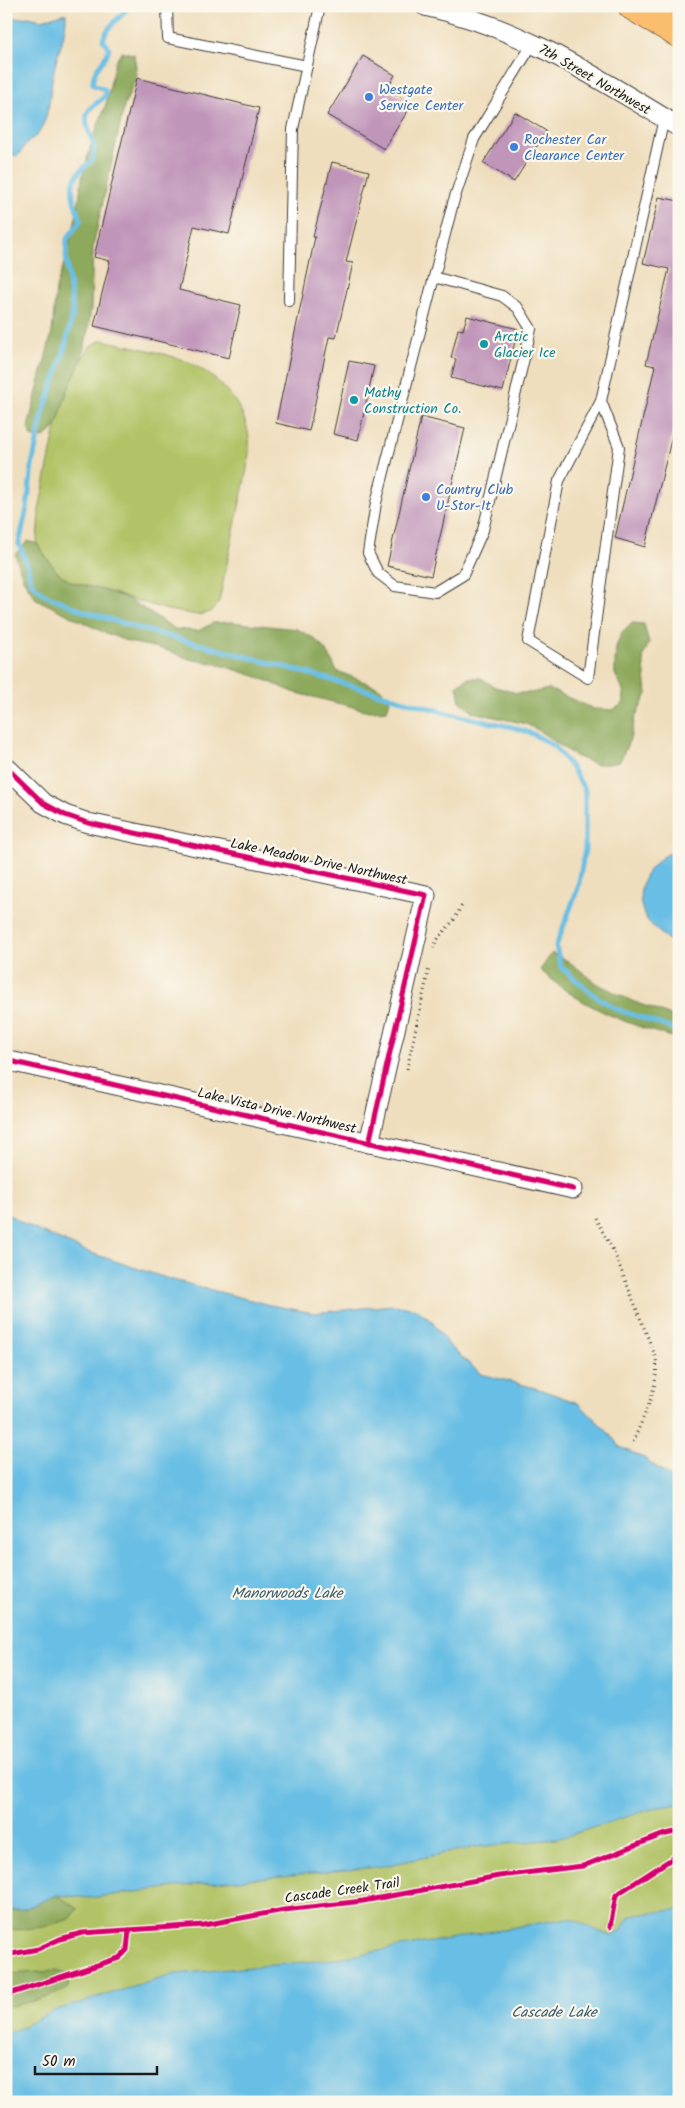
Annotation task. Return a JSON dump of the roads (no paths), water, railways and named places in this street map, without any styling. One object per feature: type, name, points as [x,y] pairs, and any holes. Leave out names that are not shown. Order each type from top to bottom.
[{"type":"highway","points":[[632,6],[679,34]]},
{"type":"street","name":"7th Street Northwest","points":[[424,6],[490,24],[533,43],[568,60],[671,123]]},
{"type":"street","name":"Lake Meadow Drive Northwest","points":[[6,767],[43,803],[88,823],[426,895],[369,1142]]},
{"type":"street","name":"Lake Vista Drive Northwest","points":[[6,1059],[24,1065],[573,1189]]},
{"type":"lane","points":[[167,6],[168,38],[307,66]]},
{"type":"lane","points":[[289,300],[293,129],[320,6]]},
{"type":"lane","points":[[434,277],[502,296],[518,308],[531,329],[483,530],[463,575],[435,592],[395,586],[378,573],[368,553],[376,503],[434,277],[453,203],[474,139],[533,43]]},
{"type":"lane","points":[[601,401],[619,447],[588,678],[528,641],[559,481],[601,401],[671,123]]},
{"type":"water","points":[[66,13],[64,35],[54,70],[47,111],[42,127],[38,134],[27,143],[17,156],[6,153],[6,19],[29,17],[42,20]]},
{"type":"water","points":[[679,850],[679,949],[656,929],[645,916],[641,906],[640,895],[642,885],[652,867],[659,859]]},
{"type":"water","name":"Manorwoods Lake","points":[[6,1213],[32,1228],[85,1251],[169,1279],[270,1305],[314,1313],[392,1305],[416,1309],[432,1321],[451,1348],[481,1374],[539,1389],[578,1403],[607,1431],[620,1447],[644,1458],[670,1477],[679,1503],[679,1804],[655,1808],[557,1839],[476,1847],[378,1867],[216,1882],[89,1898],[57,1895],[24,1909],[6,1911]]},
{"type":"water","points":[[679,1317],[679,1367],[673,1333]]},
{"type":"water","name":"Cascade Lake","points":[[679,1909],[679,2102],[6,2102],[6,2033],[12,2032],[53,2011],[176,1974],[327,1960],[568,1918],[612,1936],[620,1931],[630,1916]]},
{"type":"waterway","points":[[129,7],[111,26],[103,40],[109,48],[105,58],[94,74],[93,85],[104,89],[106,95],[93,106],[88,112],[86,119],[94,146],[94,154],[91,162],[77,175],[72,188],[74,203],[81,220],[67,239],[66,257],[73,313],[63,355],[43,413],[19,544],[28,567],[31,582],[44,594],[83,611],[141,629],[293,669],[447,713],[512,727],[533,734],[554,746],[571,767],[585,790],[585,849],[578,888],[556,946],[561,967],[594,995],[616,1009],[679,1031]]},
{"type":"place","name":"Westgate Service Center","points":[[369,97]]},
{"type":"place","name":"Rochester Car Clearance Center","points":[[514,147]]},
{"type":"place","name":"Arctic Glacier Ice","points":[[484,344]]},
{"type":"place","name":"Mathy Construction Co.","points":[[354,400]]},
{"type":"place","name":"Country Club U-Stor-It","points":[[426,497]]}]
